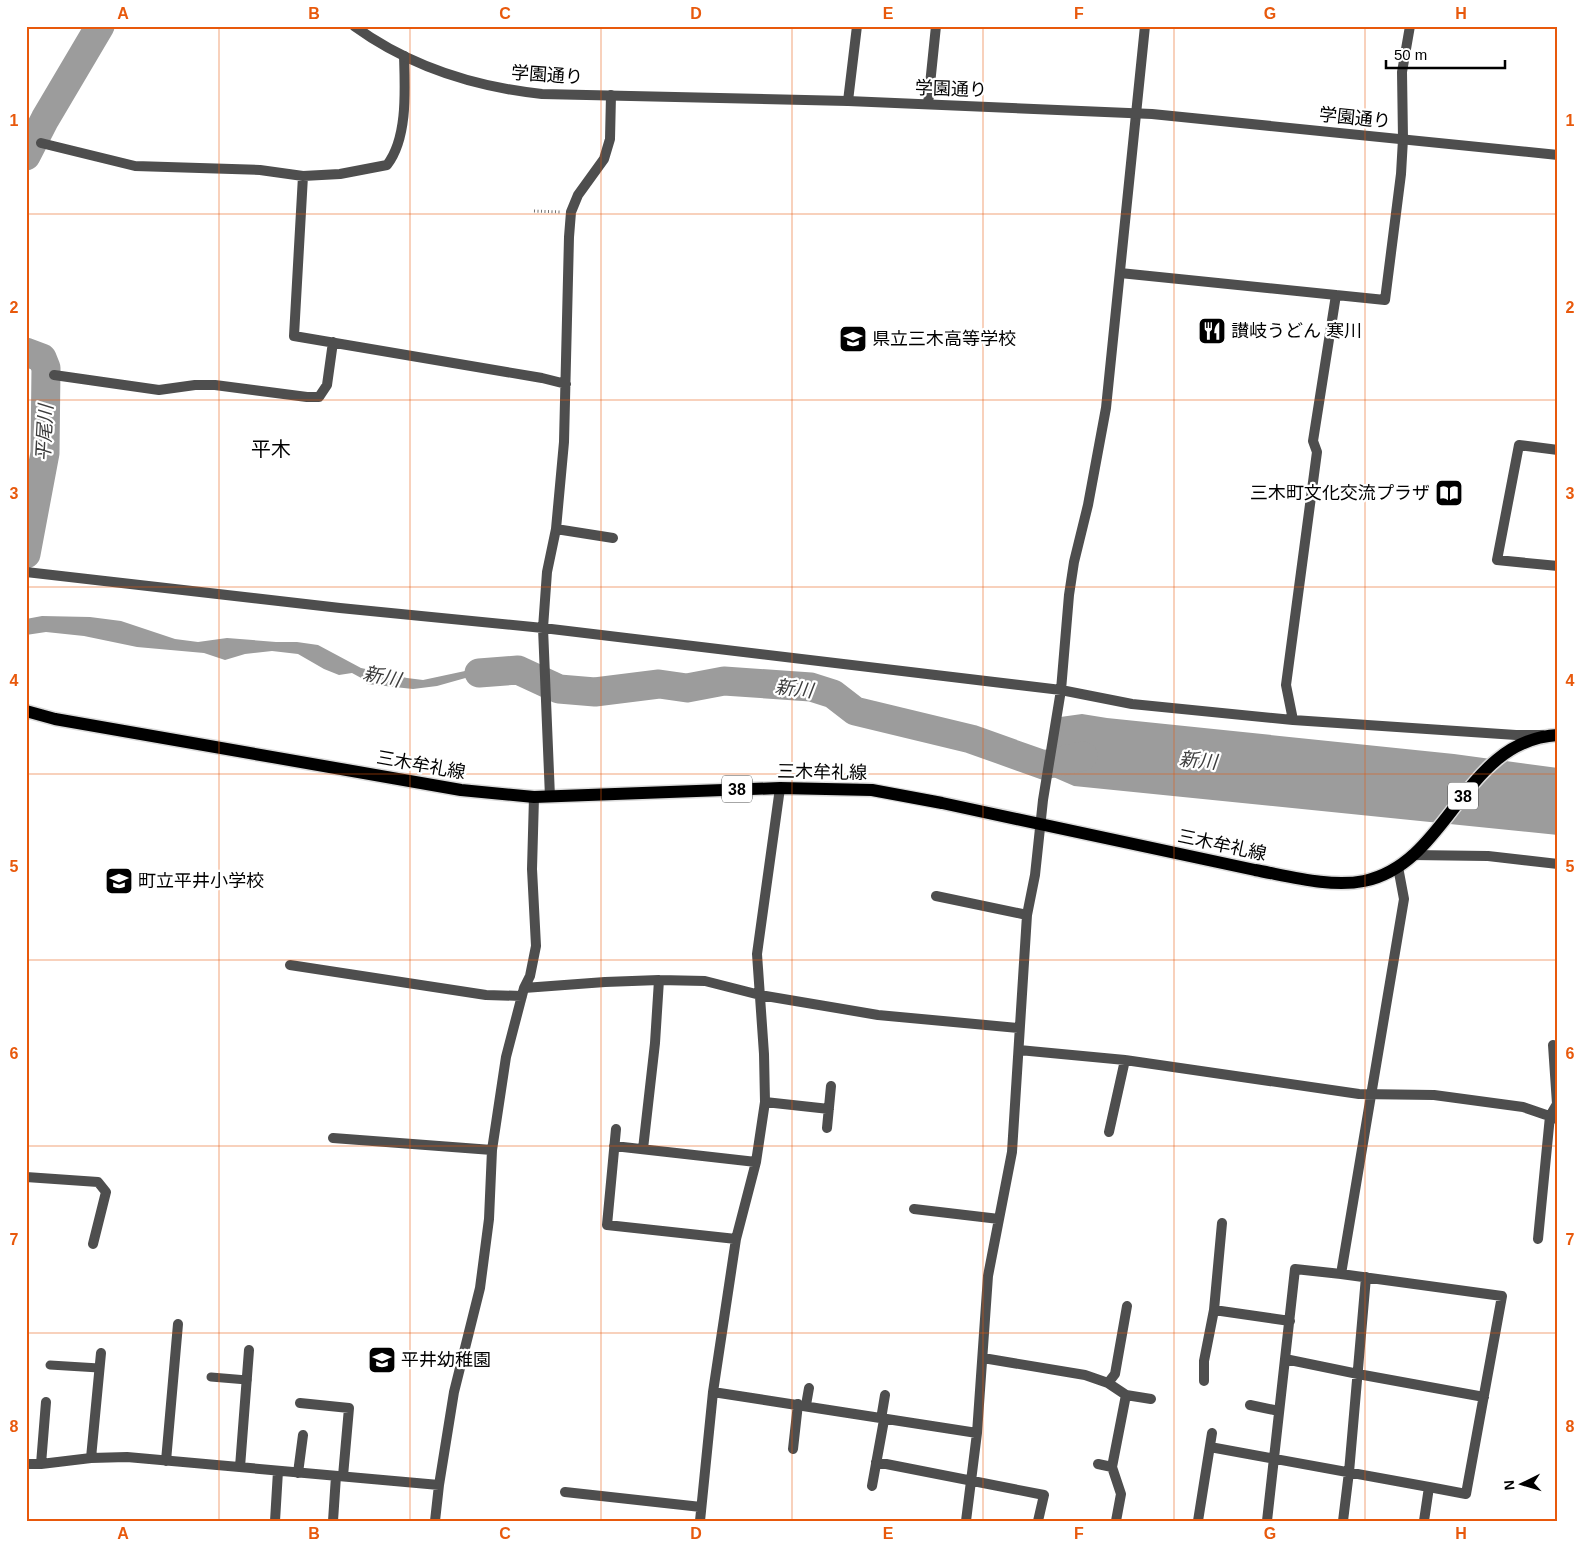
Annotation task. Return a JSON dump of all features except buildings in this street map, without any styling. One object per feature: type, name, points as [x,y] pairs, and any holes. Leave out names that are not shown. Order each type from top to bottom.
[{"type":"main road","name":"三木牟礼線","points":[[26,711],[54,719],[461,790],[534,798],[780,788],[872,790],[1246,868],[1303,879],[1342,883],[1364,881],[1398,867],[1432,836],[1480,774],[1496,759],[1523,742],[1554,735]]},
{"type":"street","name":"学園通り","points":[[354,26],[404,56],[440,71],[507,90],[542,94],[848,101],[1137,113],[1558,156]]},
{"type":"street","points":[[848,101],[857,26]]},
{"type":"street","points":[[928,104],[936,26]]},
{"type":"street","points":[[966,1521],[977,1433],[988,1276],[1012,1152],[1019,1050],[1018,1028],[1027,915],[1035,875],[1043,800],[1062,690],[1069,596],[1074,562],[1088,505],[1103,425],[1145,26]]},
{"type":"street","points":[[1120,274],[1385,300],[1401,174],[1403,139],[1402,72],[1410,26]]},
{"type":"street","points":[[41,143],[135,166],[260,170],[303,176],[340,174],[387,165],[394,156],[401,130],[405,98],[404,56]]},
{"type":"street","points":[[550,797],[543,628],[547,572],[556,529],[564,442],[571,212],[578,195],[604,158],[610,139],[611,96]]},
{"type":"street","points":[[303,176],[294,336],[542,378],[566,384]]},
{"type":"street","points":[[1293,720],[1286,684],[1317,452],[1313,441],[1336,295]]},
{"type":"street","points":[[54,375],[159,390],[195,385],[215,385],[319,397],[327,386],[333,342]]},
{"type":"street","points":[[1558,450],[1519,445],[1497,560],[1558,566]]},
{"type":"street","points":[[556,529],[613,538]]},
{"type":"street","points":[[32,573],[340,608],[543,628],[1062,690],[1132,704],[1293,720],[1516,735],[1554,735]]},
{"type":"street","points":[[700,1521],[713,1392],[736,1240],[756,1162],[765,1102],[758,945],[780,788]]},
{"type":"street","points":[[435,1521],[454,1392],[480,1288],[489,1219],[492,1150],[506,1057],[523,992],[530,976],[536,946],[532,869],[534,798]]},
{"type":"street","points":[[1412,855],[1488,856],[1558,864]]},
{"type":"street","points":[[1341,1274],[1404,898],[1398,867]]},
{"type":"street","points":[[936,896],[1027,915]]},
{"type":"street","points":[[290,965],[486,995],[605,982],[705,981],[760,995],[878,1015],[1018,1028]]},
{"type":"street","points":[[643,1149],[655,1043],[659,980]]},
{"type":"street","points":[[1538,1239],[1557,1104],[1553,1045]]},
{"type":"street","points":[[1019,1050],[1125,1060],[1359,1094],[1443,1096],[1523,1107],[1554,1117]]},
{"type":"street","points":[[1109,1132],[1125,1060]]},
{"type":"street","points":[[828,1128],[832,1086]]},
{"type":"street","points":[[765,1102],[829,1109]]},
{"type":"street","points":[[616,1129],[607,1226],[736,1240]]},
{"type":"street","points":[[333,1138],[492,1150]]},
{"type":"street","points":[[614,1146],[756,1162]]},
{"type":"street","points":[[26,1177],[98,1182],[106,1192],[93,1244]]},
{"type":"street","points":[[914,1209],[999,1219]]},
{"type":"street","points":[[1204,1381],[1204,1361],[1214,1310],[1222,1223]]},
{"type":"street","points":[[1210,1447],[1274,1458],[1349,1472],[1429,1488],[1466,1494],[1502,1296],[1296,1269],[1279,1411],[1274,1458],[1267,1521]]},
{"type":"street","points":[[1343,1521],[1366,1277]]},
{"type":"street","points":[[1108,1383],[1116,1374],[1126,1306]]},
{"type":"street","points":[[1214,1310],[1290,1321]]},
{"type":"street","points":[[166,1461],[178,1324]]},
{"type":"street","points":[[240,1467],[249,1350]]},
{"type":"street","points":[[91,1458],[101,1353]]},
{"type":"street","points":[[983,1358],[1085,1375],[1108,1383],[1126,1395],[1151,1399]]},
{"type":"street","points":[[1285,1359],[1484,1397]]},
{"type":"street","points":[[792,1449],[802,1405],[809,1388]]},
{"type":"street","points":[[713,1392],[802,1405],[882,1420],[977,1433]]},
{"type":"street","points":[[872,1486],[884,1395]]},
{"type":"street","points":[[1116,1521],[1121,1494],[1112,1467],[1126,1395]]},
{"type":"street","points":[[41,1464],[46,1402]]},
{"type":"street","points":[[300,1403],[349,1408],[333,1521]]},
{"type":"street","points":[[1250,1405],[1279,1411]]},
{"type":"street","points":[[1198,1521],[1212,1433]]},
{"type":"street","points":[[298,1473],[303,1434]]},
{"type":"street","points":[[26,1464],[127,1457],[439,1485]]},
{"type":"street","points":[[876,1462],[1044,1495],[1038,1521]]},
{"type":"street","points":[[1098,1464],[1112,1467]]},
{"type":"street","points":[[275,1521],[278,1471]]},
{"type":"street","points":[[1424,1521],[1429,1488]]},
{"type":"street","points":[[565,1492],[701,1507]]},
{"type":"lane","points":[[50,1365],[99,1368]]},
{"type":"lane","points":[[211,1377],[247,1380]]},
{"type":"path","points":[[534,211],[571,212]]},
{"type":"water","points":[[42,616],[90,617],[121,621],[175,639],[198,642],[227,638],[318,645],[361,668],[423,680],[465,671],[513,668],[519,671],[469,677],[437,686],[413,689],[367,684],[363,679],[352,673],[339,675],[298,654],[272,651],[245,654],[225,660],[204,653],[137,647],[84,636],[46,632],[26,635],[26,619]]},
{"type":"water","points":[[1082,714],[1454,754],[1558,768],[1558,835],[1074,786],[1044,773],[1053,718]]},
{"type":"waterway","name":"平尾川","points":[[26,156],[45,119],[100,26]]},
{"type":"waterway","name":"平尾川","points":[[26,352],[42,358],[46,368],[45,453],[26,554]]},
{"type":"waterway","name":"新川","points":[[479,673],[518,670],[559,689],[595,692],[659,684],[687,688],[724,681],[811,687],[833,694],[855,711],[971,739],[1044,765],[1083,756]]},
{"type":"place","name":"讃岐うどん 寒川","points":[[1212,331]]},
{"type":"place","name":"県立三木高等学校","points":[[853,339]]},
{"type":"place","name":"三木町文化交流プラザ","points":[[1449,493]]},
{"type":"place","name":"町立平井小学校","points":[[119,881]]},
{"type":"place","name":"平井幼稚園","points":[[382,1360]]},
{"type":"district","name":"平木","points":[[271,449]]}]
